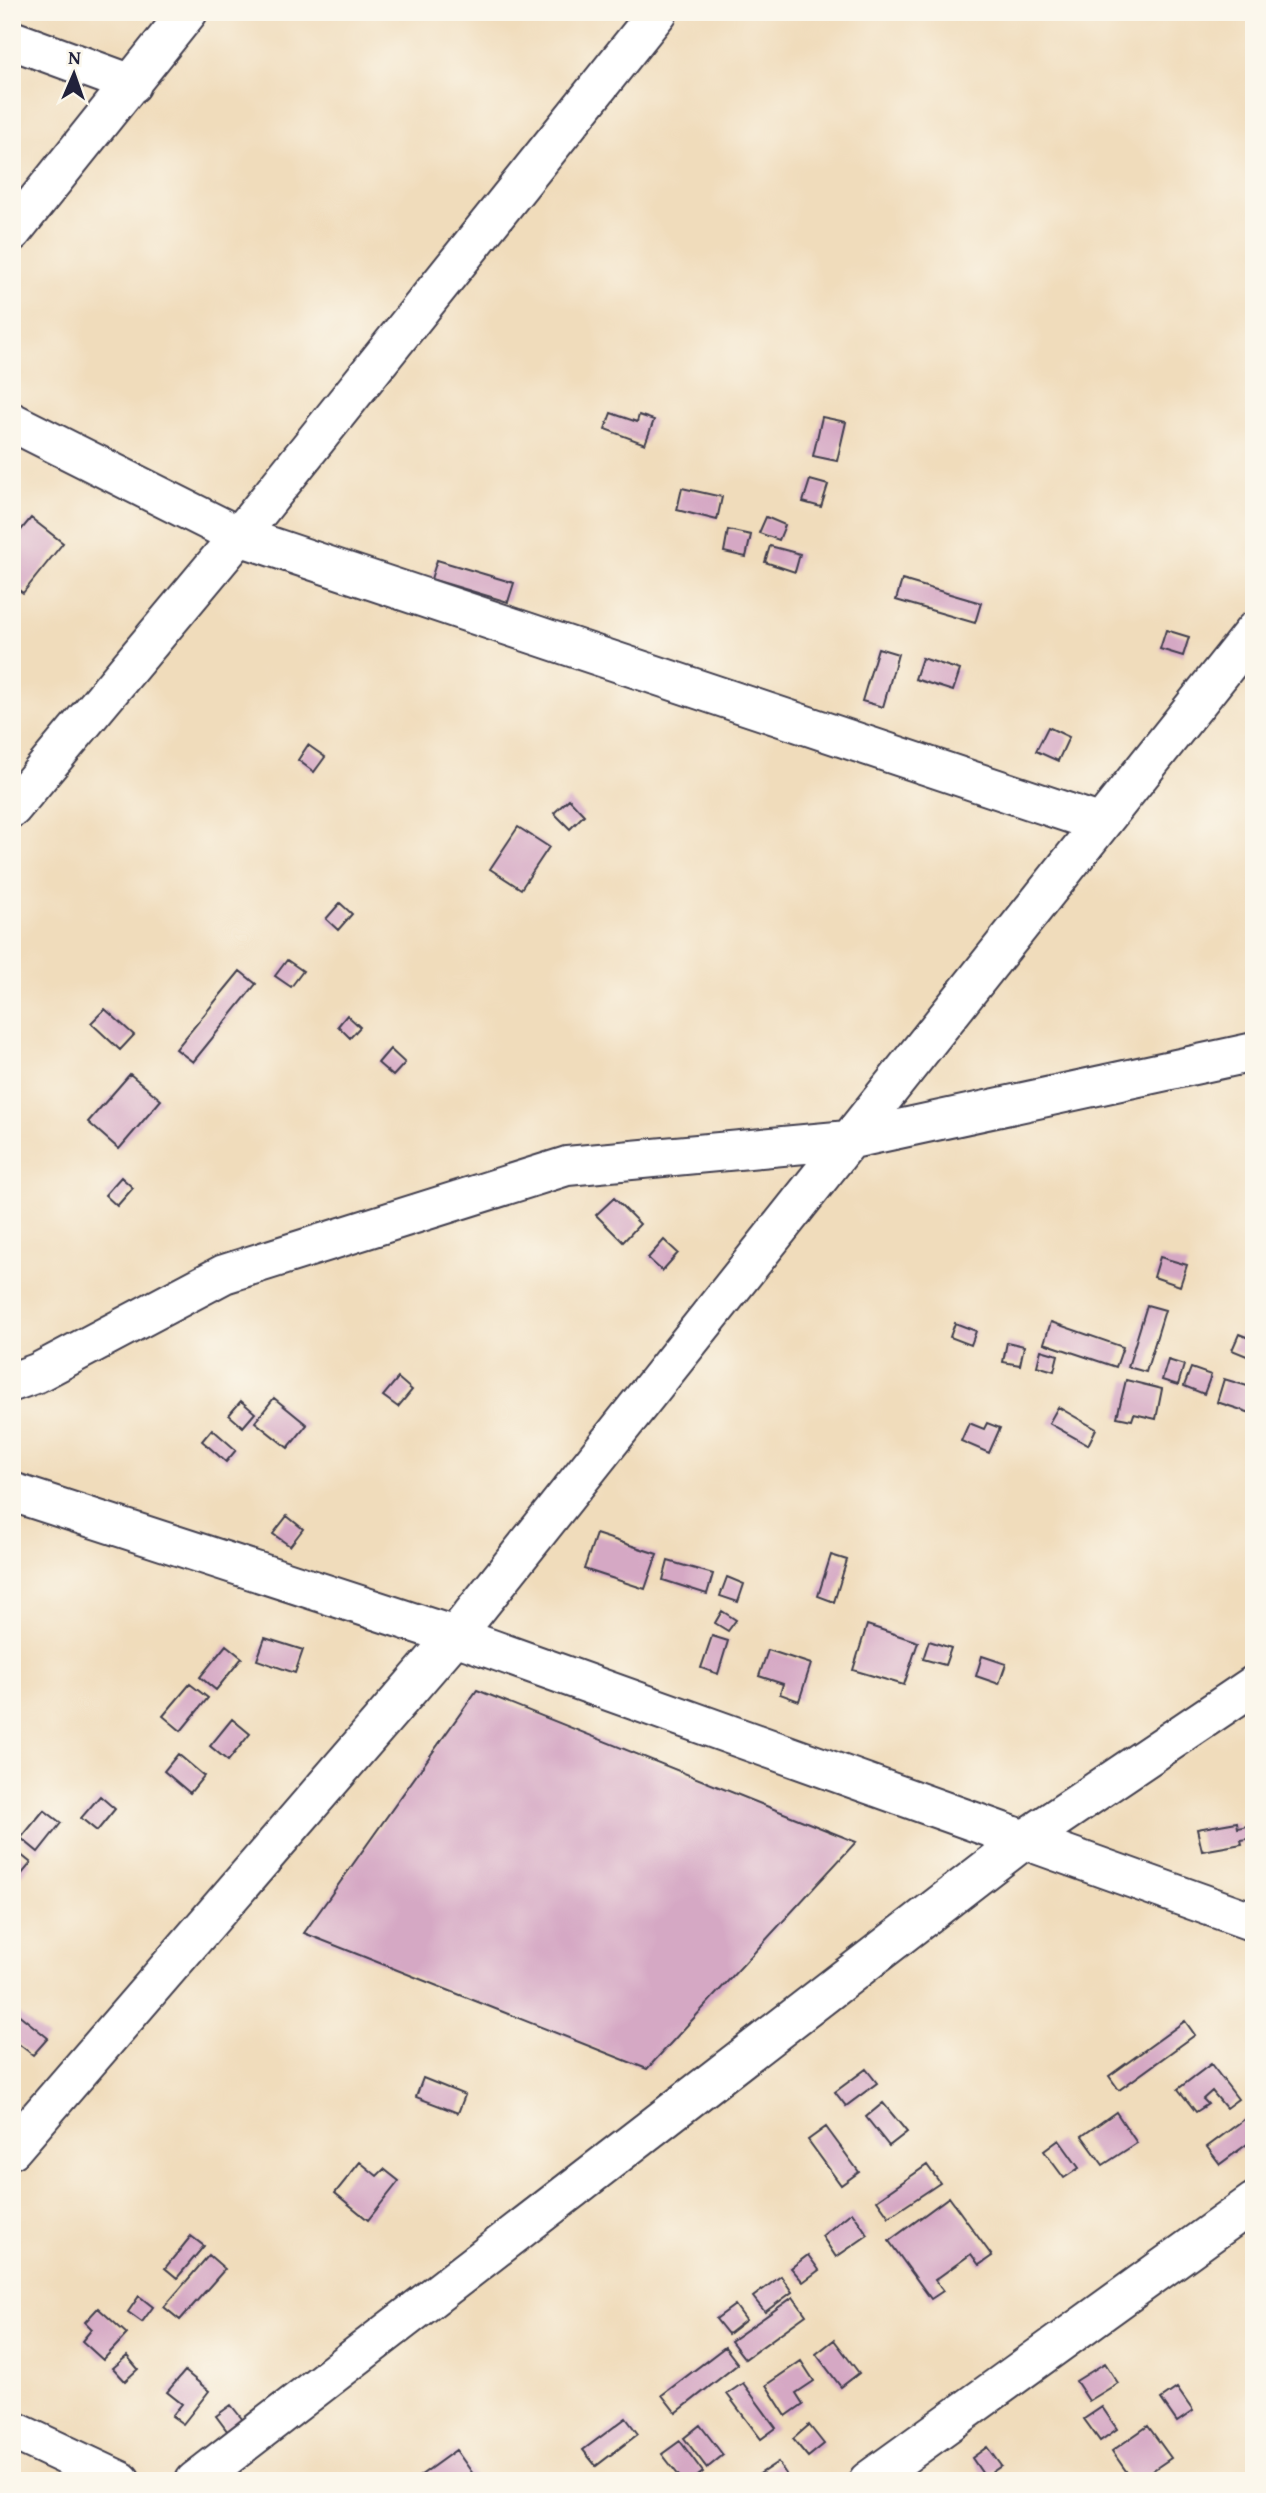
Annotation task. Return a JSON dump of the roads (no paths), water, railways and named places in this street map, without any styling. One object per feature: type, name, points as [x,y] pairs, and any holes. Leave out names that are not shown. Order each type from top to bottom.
[{"type":"street","points":[[12,232],[188,12]]},
{"type":"street","points":[[12,808],[239,536],[658,12]]},
{"type":"street","points":[[12,40],[132,84]]},
{"type":"street","points":[[12,422],[239,536],[1099,823]]},
{"type":"street","points":[[12,2149],[455,1636],[1254,631]]},
{"type":"street","points":[[12,1382],[37,1373],[223,1274],[567,1166],[848,1140],[1254,1052]]},
{"type":"street","points":[[12,1492],[455,1636],[1254,1922]]},
{"type":"street","points":[[195,2481],[1024,1840],[1254,1685]]},
{"type":"street","points":[[868,2481],[1254,2202]]},
{"type":"street","points":[[12,2430],[121,2481]]}]
